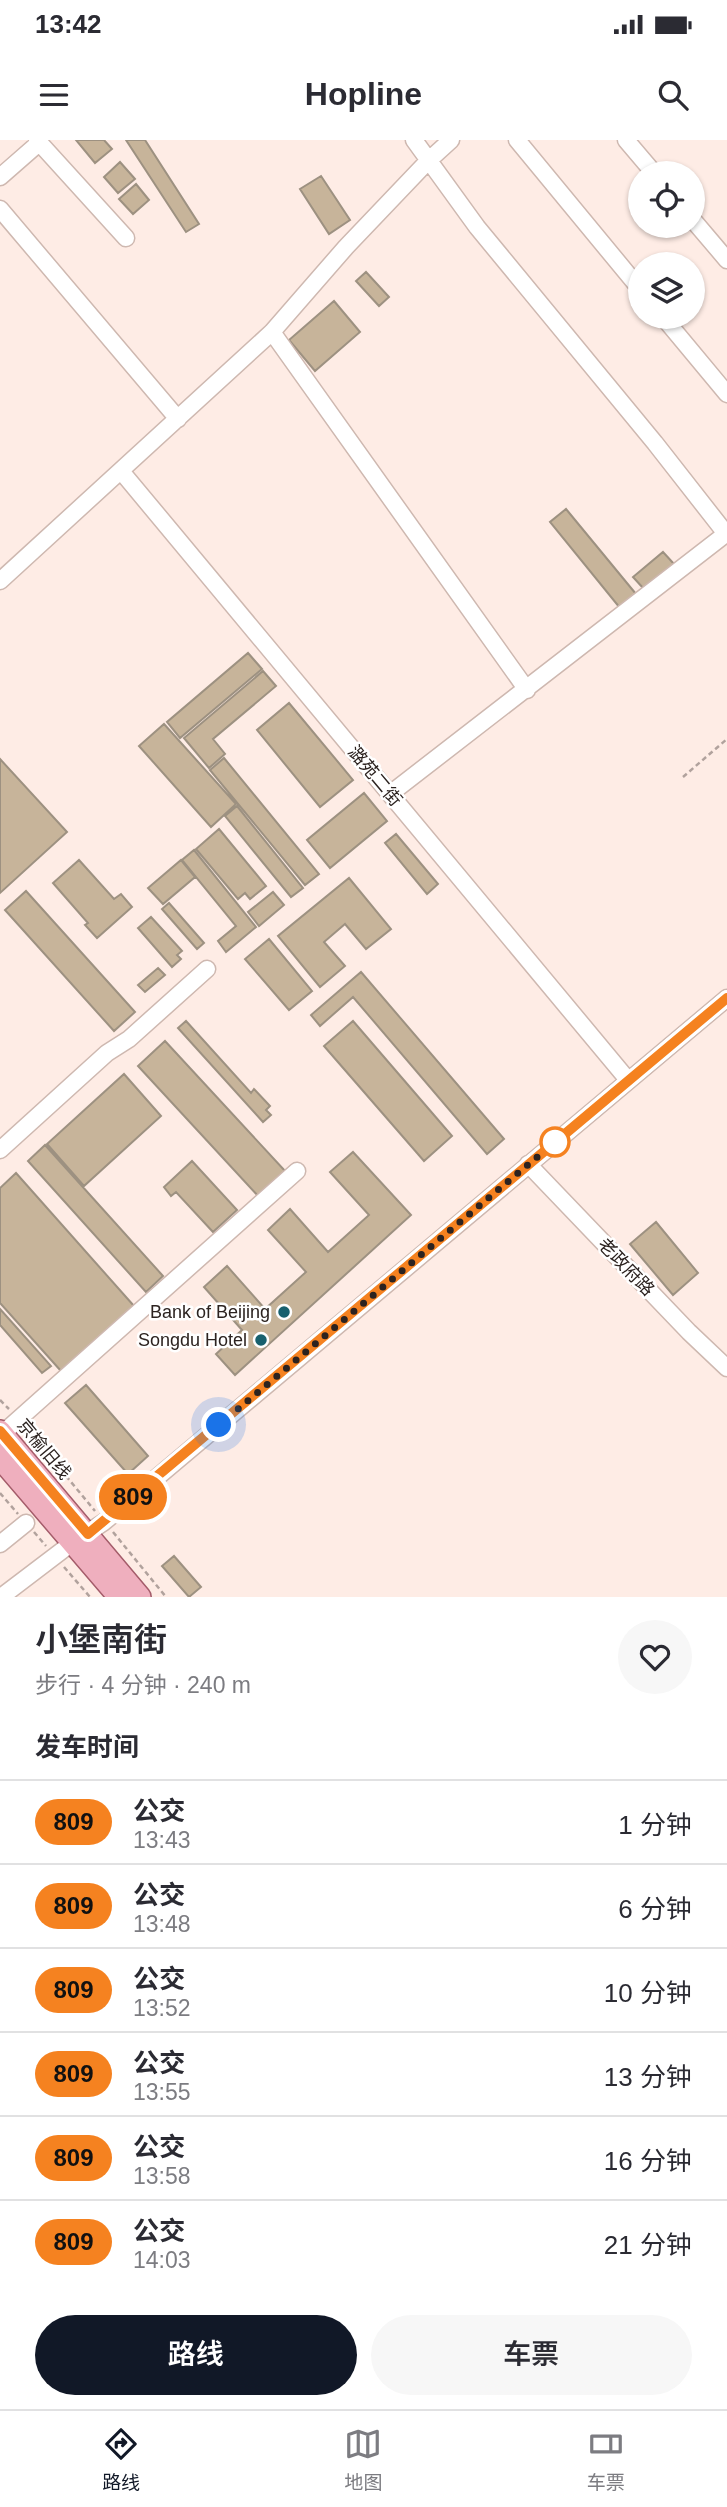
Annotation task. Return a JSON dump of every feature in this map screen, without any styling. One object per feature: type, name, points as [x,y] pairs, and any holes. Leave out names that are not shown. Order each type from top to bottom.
[{"type":"main road","name":"京榆旧线","points":[[1,1433],[140,1597]]},
{"type":"main road","name":"京榆旧线","points":[[0,1458],[88,1533],[119,1597]]},
{"type":"street","points":[[390,794],[727,534],[478,227],[414,140]]},
{"type":"street","points":[[0,581],[272,332],[346,247],[451,140]]},
{"type":"street","points":[[517,140],[628,274]]},
{"type":"street","points":[[626,140],[644,161]]},
{"type":"street","points":[[0,177],[38,141],[126,238]]},
{"type":"street","points":[[0,209],[178,419]]},
{"type":"street","points":[[705,234],[727,260]]},
{"type":"street","points":[[673,329],[727,394]]},
{"type":"street","points":[[272,332],[527,690]]},
{"type":"street","name":"潞苑二街","points":[[121,471],[628,1080]]},
{"type":"street","points":[[0,1150],[107,1053],[129,1039],[207,969]]},
{"type":"street","points":[[1,1597],[88,1533],[727,998]]},
{"type":"street","name":"老政府路","points":[[528,1164],[727,1368]]},
{"type":"street","points":[[1,1433],[19,1420],[298,1171]]},
{"type":"street","points":[[0,1544],[26,1523]]},
{"type":"path","points":[[683,776],[727,739]]},
{"type":"path","name":"京榆旧线","points":[[0,1399],[19,1420],[88,1533],[166,1597]]},
{"type":"building","points":[[76,140],[104,140],[112,149],[95,163]]},
{"type":"building","points":[[126,140],[145,140],[199,224],[186,232]]},
{"type":"building","points":[[120,162],[135,179],[118,193],[104,177]]},
{"type":"building","points":[[321,176],[350,220],[329,234],[300,189]]},
{"type":"building","points":[[136,184],[149,200],[133,214],[119,199]]},
{"type":"building","points":[[366,272],[389,297],[379,306],[356,281]]},
{"type":"building","points":[[334,301],[360,332],[315,371],[289,340]]},
{"type":"building","points":[[566,509],[636,594],[620,608],[550,522]]},
{"type":"building","points":[[663,552],[674,564],[644,589],[633,577]]},
{"type":"building","points":[[248,653],[262,669],[180,738],[167,722]]},
{"type":"building","points":[[263,671],[276,686],[213,739],[225,754],[209,768],[184,738]]},
{"type":"building","points":[[289,703],[353,780],[320,807],[257,730]]},
{"type":"building","points":[[164,724],[236,804],[211,827],[139,746]]},
{"type":"building","points":[[224,758],[319,874],[305,885],[210,770]]},
{"type":"building","points":[[0,759],[67,832],[0,893]]},
{"type":"building","points":[[364,793],[387,821],[330,868],[307,840]]},
{"type":"building","points":[[237,806],[303,888],[291,897],[225,816]]},
{"type":"building","points":[[219,829],[266,886],[250,899],[245,893],[238,899],[196,849]]},
{"type":"building","points":[[396,834],[438,884],[427,894],[385,843]]},
{"type":"building","points":[[194,850],[256,927],[226,952],[218,941],[236,926],[182,860]]},
{"type":"building","points":[[79,860],[114,899],[121,894],[132,907],[97,938],[85,925],[88,923],[53,883]]},
{"type":"building","points":[[181,860],[195,877],[163,904],[148,888]]},
{"type":"building","points":[[349,878],[391,929],[366,949],[345,924],[324,942],[345,966],[320,987],[278,936]]},
{"type":"building","points":[[26,891],[135,1012],[114,1031],[5,910]]},
{"type":"building","points":[[273,892],[284,905],[259,926],[248,912]]},
{"type":"building","points":[[169,903],[204,943],[197,949],[162,909]]},
{"type":"building","points":[[151,917],[182,951],[177,955],[181,959],[172,967],[138,928]]},
{"type":"building","points":[[269,939],[312,991],[289,1010],[245,959]]},
{"type":"building","points":[[158,968],[165,975],[145,992],[138,985]]},
{"type":"building","points":[[361,972],[504,1139],[487,1154],[353,997],[320,1026],[311,1015]]},
{"type":"building","points":[[186,1021],[251,1093],[254,1089],[270,1106],[266,1110],[271,1115],[263,1122],[178,1028]]},
{"type":"building","points":[[353,1021],[452,1136],[424,1161],[324,1046]]},
{"type":"building","points":[[165,1041],[286,1172],[259,1197],[138,1066]]},
{"type":"building","points":[[124,1074],[161,1116],[84,1186],[47,1144]]},
{"type":"building","points":[[45,1145],[163,1276],[146,1292],[28,1161]]},
{"type":"building","points":[[353,1152],[411,1215],[235,1375],[216,1354],[242,1330],[204,1287],[227,1266],[265,1309],[306,1272],[268,1230],[290,1209],[328,1252],[369,1215],[330,1172]]},
{"type":"building","points":[[192,1161],[237,1210],[213,1232],[176,1192],[171,1196],[164,1187]]},
{"type":"building","points":[[16,1173],[134,1306],[61,1371],[0,1303],[0,1188]]},
{"type":"building","points":[[656,1222],[698,1273],[673,1295],[630,1244]]},
{"type":"building","points":[[0,1309],[51,1366],[42,1373],[0,1325]]},
{"type":"building","points":[[86,1385],[148,1456],[128,1474],[65,1403]]},
{"type":"building","points":[[174,1556],[201,1587],[189,1597],[162,1566]]},
{"type":"bus line","name":"809","points":[[0,1431],[88,1534],[727,998]]},
{"type":"place","name":"Bank of Beijing","points":[[284,1312]]},
{"type":"place","name":"Songdu Hotel","points":[[261,1340]]},
{"type":"route","points":[[219,1425],[555,1142]]}]
